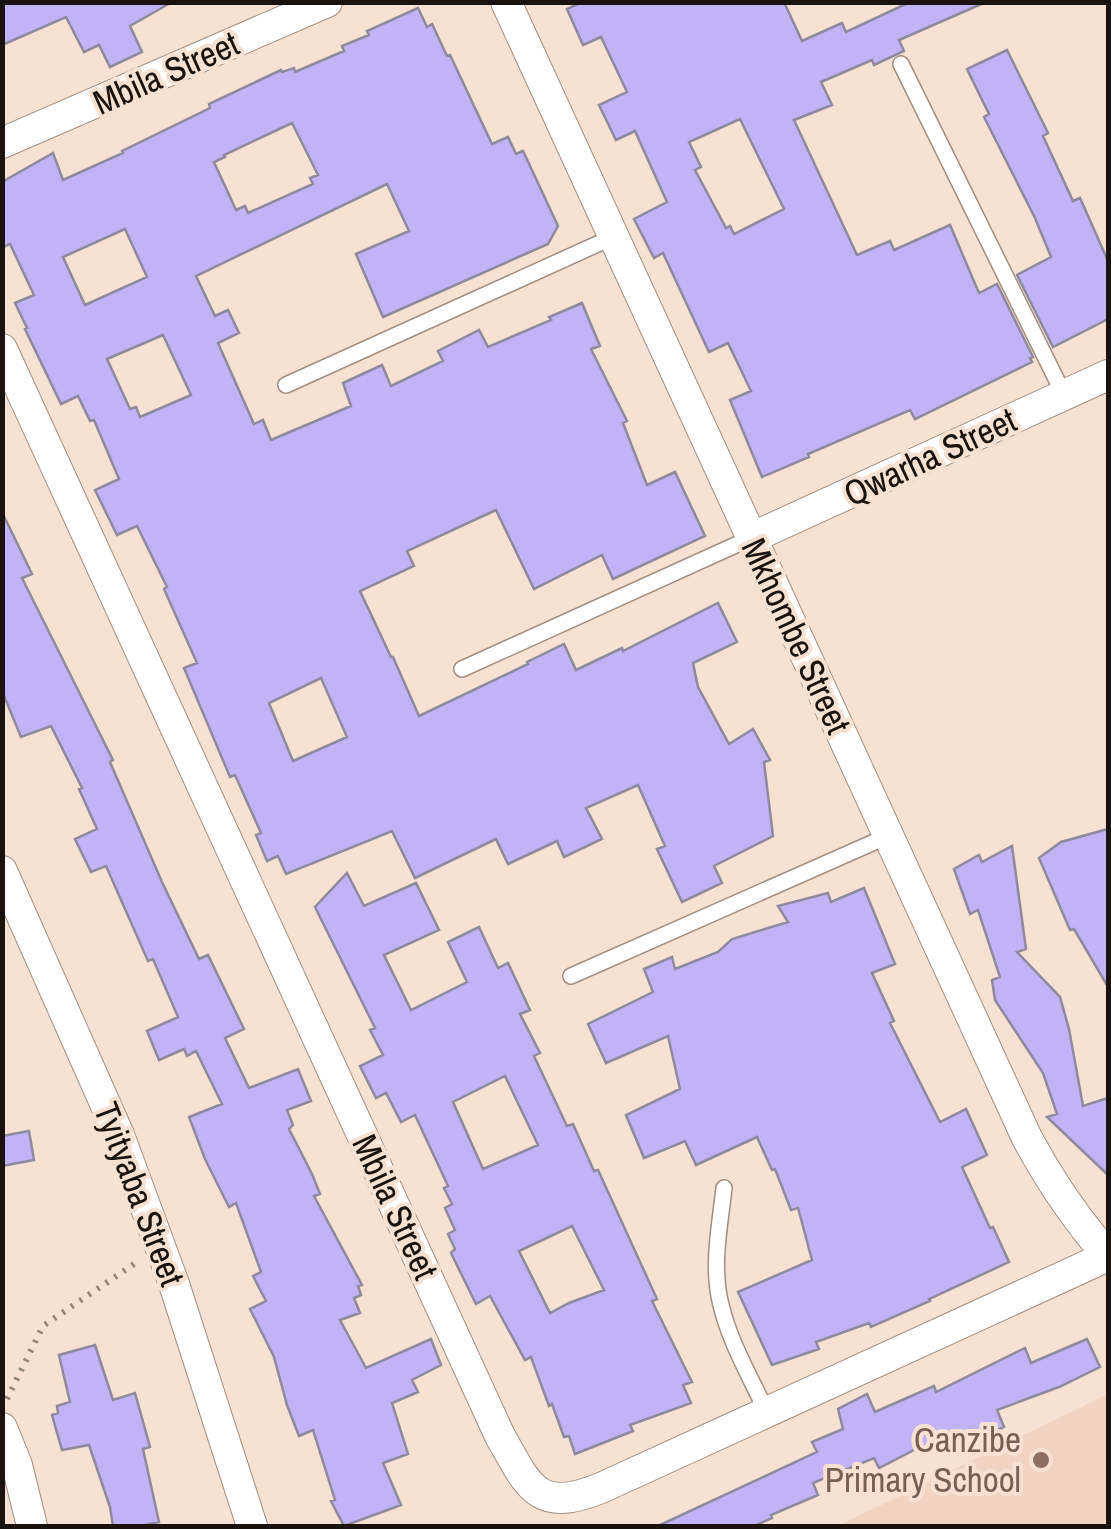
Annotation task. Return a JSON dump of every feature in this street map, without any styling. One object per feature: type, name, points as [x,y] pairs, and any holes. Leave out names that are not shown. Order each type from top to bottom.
[{"type":"street","name":"Mbila Street","points":[[3,141],[327,2]]},
{"type":"street","name":"Mkhombe Street","points":[[509,4],[1027,1138],[1051,1183],[1108,1256]]},
{"type":"street","name":"Mbila Street","points":[[2,348],[500,1436],[526,1480],[541,1494],[555,1499],[576,1498],[1108,1256]]},
{"type":"street","name":"Qwarha Street","points":[[751,538],[1108,375]]},
{"type":"street","name":"Tyityaba Street","points":[[2,871],[119,1135],[160,1246],[252,1526]]},
{"type":"street","points":[[2,1428],[17,1465],[32,1526]]},
{"type":"lane","points":[[901,64],[1064,395]]},
{"type":"lane","points":[[286,385],[613,237]]},
{"type":"lane","points":[[462,669],[751,538]]},
{"type":"lane","points":[[570,976],[888,836]]},
{"type":"lane","points":[[724,1188],[718,1244],[720,1301],[729,1332],[767,1413]]},
{"type":"path","points":[[2,1408],[43,1326],[160,1246]]},
{"type":"shaded area","name":"Canzibe Primary School","points":[[1108,1394],[1108,1526],[838,1526]]},
{"type":"building","points":[[2,2],[172,2],[130,26],[142,52],[110,67],[99,45],[84,52],[66,17],[2,45]]},
{"type":"building","points":[[582,2],[784,2],[802,41],[842,23],[846,32],[910,2],[986,2],[899,40],[904,51],[821,82],[832,105],[794,120],[857,255],[890,241],[894,250],[950,225],[979,293],[997,284],[1032,362],[915,419],[910,410],[762,477],[730,400],[751,391],[728,343],[709,352],[663,253],[654,258],[634,219],[667,202],[635,131],[616,140],[599,105],[627,92],[601,37],[583,45],[567,9]],"holes":[[[740,119],[784,209],[734,234],[730,226],[726,228],[695,170],[701,167],[689,142]]]},
{"type":"building","points":[[418,8],[427,27],[432,24],[447,56],[450,55],[492,144],[508,137],[516,154],[523,151],[558,226],[548,244],[383,317],[356,254],[409,231],[387,184],[196,276],[215,316],[228,310],[239,333],[218,343],[254,424],[263,420],[271,440],[351,406],[343,383],[382,365],[391,386],[443,361],[438,351],[479,330],[488,347],[582,303],[600,346],[591,349],[627,421],[623,423],[647,485],[675,472],[705,536],[613,579],[602,555],[534,589],[496,510],[407,551],[414,566],[360,591],[419,716],[564,644],[576,670],[718,603],[737,642],[693,663],[698,687],[729,744],[753,729],[770,760],[764,762],[773,836],[714,866],[722,883],[682,902],[657,849],[665,846],[638,785],[586,808],[602,839],[564,857],[557,841],[508,864],[496,839],[415,878],[392,831],[286,874],[278,856],[267,861],[256,835],[261,833],[235,775],[230,777],[184,668],[197,663],[164,589],[167,587],[137,526],[117,535],[95,490],[119,479],[94,420],[90,421],[78,396],[61,404],[15,303],[34,295],[10,244],[2,248],[2,182],[53,153],[63,180],[281,70],[294,68],[295,72],[344,51],[342,46],[369,35],[367,31]],"holes":[[[292,123],[318,175],[310,178],[313,184],[248,213],[245,206],[236,210],[214,162]],[[125,229],[147,277],[85,305],[63,257]],[[163,335],[191,395],[140,417],[136,407],[130,409],[107,359]],[[321,678],[347,737],[293,761],[269,703]]]},
{"type":"building","points":[[1007,50],[1048,133],[1043,136],[1073,201],[1080,198],[1108,261],[1108,319],[1053,347],[1017,275],[1051,257],[984,117],[989,114],[967,69]]},
{"type":"building","points":[[2,512],[32,574],[22,578],[113,760],[110,762],[162,882],[199,959],[208,955],[244,1029],[225,1038],[249,1088],[298,1069],[311,1101],[287,1110],[293,1125],[289,1129],[320,1194],[314,1196],[362,1285],[358,1286],[361,1295],[354,1298],[360,1313],[340,1320],[366,1368],[431,1339],[441,1365],[412,1380],[418,1392],[392,1403],[408,1454],[383,1463],[401,1505],[344,1526],[331,1501],[335,1500],[313,1430],[299,1436],[274,1357],[250,1309],[266,1301],[253,1276],[261,1272],[236,1203],[229,1207],[189,1117],[222,1104],[196,1051],[187,1056],[184,1049],[159,1060],[147,1031],[178,1017],[106,866],[91,872],[75,839],[97,829],[79,789],[82,788],[51,726],[21,737],[2,691]]},
{"type":"building","points":[[1108,829],[1108,987],[1074,929],[1070,930],[1039,858],[1061,842]]},
{"type":"building","points":[[1012,846],[1026,949],[1017,952],[1060,997],[1083,1106],[1108,1098],[1108,1175],[1047,1117],[1057,1114],[1043,1073],[995,1000],[992,980],[1000,977],[978,910],[970,914],[954,869],[979,855],[982,862]]},
{"type":"building","points":[[347,873],[364,906],[416,883],[439,930],[384,955],[411,1010],[467,982],[448,942],[479,927],[498,968],[508,963],[530,1010],[520,1014],[540,1053],[534,1056],[567,1126],[573,1124],[594,1171],[598,1170],[657,1299],[652,1301],[692,1382],[683,1385],[691,1403],[630,1425],[633,1431],[575,1454],[552,1404],[549,1406],[531,1357],[525,1360],[490,1296],[476,1304],[451,1253],[455,1249],[448,1234],[455,1230],[445,1208],[452,1204],[444,1188],[448,1186],[415,1115],[401,1122],[386,1093],[376,1098],[360,1066],[383,1055],[370,1030],[375,1028],[315,907]],"holes":[[[505,1076],[538,1145],[483,1169],[453,1102]],[[572,1226],[604,1290],[550,1313],[519,1251]]]},
{"type":"building","points":[[864,888],[895,964],[872,973],[894,1021],[890,1023],[940,1122],[966,1109],[987,1155],[962,1167],[1009,1262],[871,1327],[869,1323],[816,1342],[819,1349],[772,1365],[738,1292],[812,1260],[798,1208],[791,1210],[757,1137],[696,1165],[685,1141],[644,1158],[626,1115],[680,1089],[668,1036],[606,1063],[588,1024],[653,992],[644,969],[672,957],[675,969],[718,952],[732,939],[788,922],[778,906],[828,893],[831,902]]},
{"type":"building","points":[[29,1131],[34,1160],[2,1166],[2,1136]]},
{"type":"building","points":[[1087,1339],[1100,1367],[997,1410],[1004,1427],[975,1441],[970,1430],[923,1453],[920,1447],[879,1468],[874,1458],[813,1483],[818,1495],[754,1526],[658,1526],[817,1452],[812,1442],[843,1429],[838,1409],[867,1394],[875,1412],[934,1386],[936,1392],[1025,1348],[1031,1363]]},
{"type":"building","points":[[95,1345],[113,1400],[135,1393],[150,1447],[143,1449],[159,1522],[113,1526],[89,1445],[62,1450],[52,1415],[58,1413],[57,1406],[70,1402],[59,1355]]},
{"type":"place","name":"Canzibe Primary School","points":[[1041,1460]]}]
